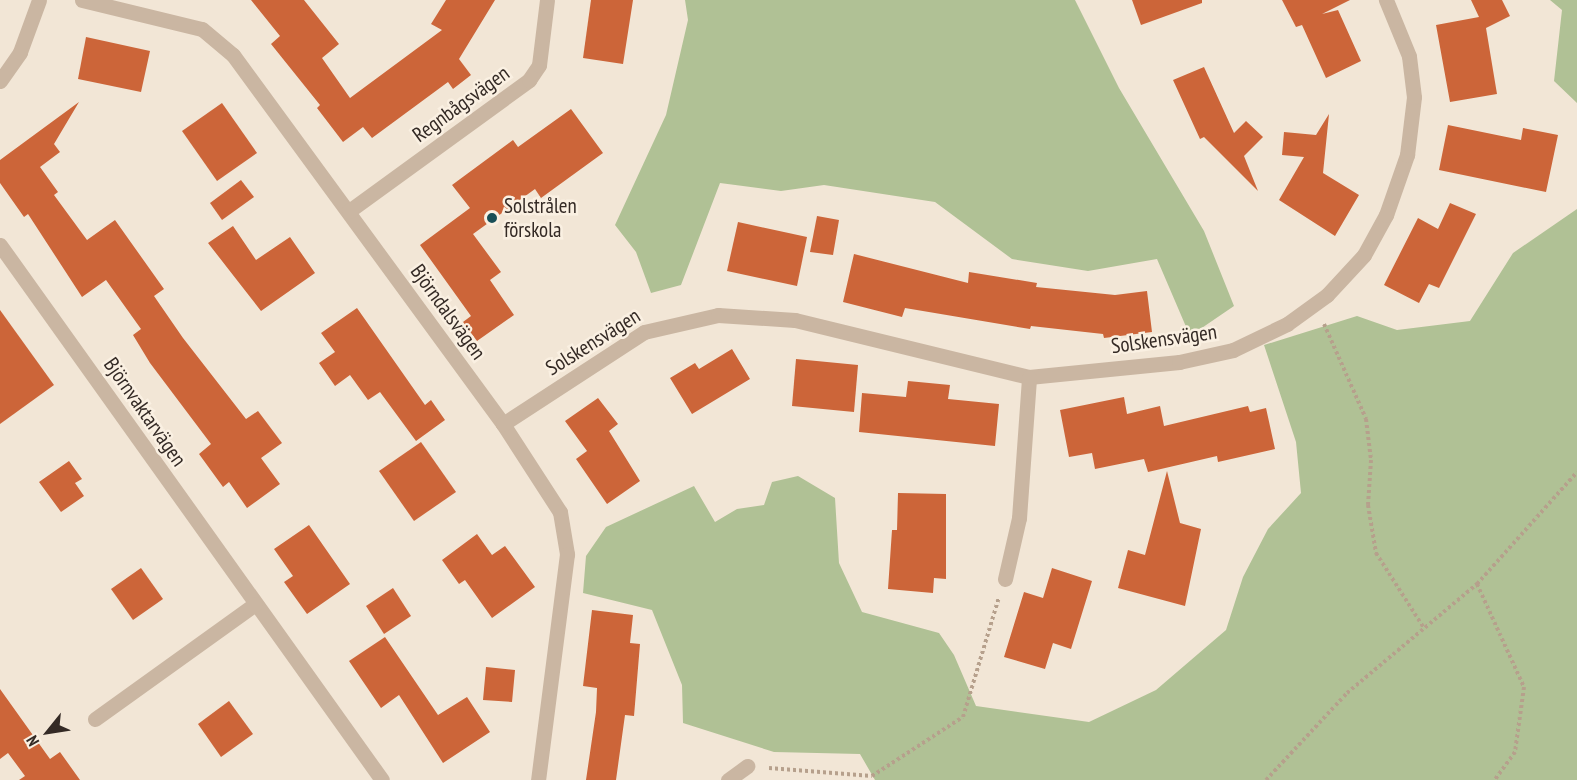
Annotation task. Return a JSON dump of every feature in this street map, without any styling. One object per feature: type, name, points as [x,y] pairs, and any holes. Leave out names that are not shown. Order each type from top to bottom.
[{"type":"street","points":[[0,81],[20,52],[39,0]]},
{"type":"street","name":"Björndalsvägen","points":[[82,0],[202,29],[233,55],[503,424],[560,512],[567,554],[537,780]]},
{"type":"street","name":"Regnbågsvägen","points":[[349,211],[529,80],[539,65],[547,0]]},
{"type":"street","name":"Solskensvägen","points":[[503,424],[644,332],[718,315],[795,320],[1029,377],[1179,362],[1233,350],[1287,324],[1314,304],[1364,255],[1386,215],[1407,155],[1414,97],[1409,56],[1386,0]]},
{"type":"street","name":"Björnvaktarvägen","points":[[0,245],[382,780]]},
{"type":"street","points":[[1005,579],[1019,518],[1029,377]]},
{"type":"street","points":[[95,719],[255,603]]},
{"type":"street","points":[[728,780],[747,766]]},
{"type":"path","points":[[1314,304],[1341,357],[1366,419],[1371,460],[1368,505],[1376,552],[1424,628]]},
{"type":"path","points":[[1266,780],[1347,693],[1477,584],[1577,471]]},
{"type":"path","points":[[747,766],[872,776],[963,717],[1005,579]]},
{"type":"path","points":[[1477,584],[1524,687],[1515,752],[1495,780]]},
{"type":"green space","points":[[685,0],[1075,0],[1119,88],[1204,231],[1234,306],[1190,336],[1157,259],[1088,271],[1012,259],[935,202],[824,185],[781,191],[720,183],[681,285],[651,293],[636,252],[615,225],[666,115],[688,20]]},
{"type":"green space","points":[[1550,0],[1577,0],[1577,103],[1554,81],[1562,10]]},
{"type":"green space","points":[[1577,209],[1577,780],[875,780],[860,754],[774,752],[683,723],[682,685],[652,610],[583,593],[586,556],[606,527],[694,486],[715,522],[737,509],[764,505],[772,482],[798,476],[835,498],[839,563],[862,612],[939,633],[954,655],[976,706],[1089,722],[1156,690],[1226,630],[1243,577],[1268,529],[1301,493],[1296,442],[1264,345],[1357,316],[1397,330],[1470,321],[1513,253]]},
{"type":"building","points":[[251,0],[304,0],[339,44],[322,58],[350,98],[442,30],[431,24],[446,0],[495,0],[459,59],[471,75],[453,89],[448,82],[372,138],[363,127],[343,142],[317,108],[320,105],[271,44],[280,36]]},
{"type":"building","points":[[591,0],[633,0],[623,64],[583,58]]},
{"type":"building","points":[[1132,0],[1202,0],[1202,3],[1141,25]]},
{"type":"building","points":[[1282,0],[1350,0],[1322,14],[1338,10],[1361,61],[1326,78],[1302,25],[1296,27]]},
{"type":"building","points":[[1471,0],[1502,0],[1510,16],[1486,28],[1497,94],[1450,102],[1436,25],[1479,17]]},
{"type":"building","points":[[86,37],[150,51],[141,92],[78,79]]},
{"type":"building","points":[[1204,67],[1234,133],[1246,121],[1263,137],[1244,156],[1258,191],[1204,137],[1200,139],[1173,80]]},
{"type":"building","points":[[79,102],[54,144],[60,152],[40,167],[58,192],[54,195],[87,240],[115,220],[164,289],[154,296],[183,338],[246,419],[258,411],[282,443],[261,458],[280,484],[247,508],[229,482],[223,487],[199,454],[211,444],[150,363],[133,335],[141,329],[106,280],[82,297],[28,214],[24,217],[0,183],[0,160]]},
{"type":"building","points":[[222,103],[257,153],[217,181],[182,131]]},
{"type":"building","points":[[571,109],[603,153],[541,198],[535,189],[473,234],[501,272],[490,280],[514,315],[477,341],[463,322],[471,316],[420,245],[470,208],[452,185],[513,140],[518,147]]},
{"type":"building","points":[[1329,114],[1323,173],[1359,195],[1335,236],[1279,200],[1304,157],[1282,155],[1284,132],[1316,135]]},
{"type":"building","points":[[1448,125],[1521,140],[1523,128],[1558,135],[1546,192],[1439,170]]},
{"type":"building","points":[[241,180],[254,197],[222,220],[210,203]]},
{"type":"building","points":[[1450,203],[1476,214],[1439,288],[1429,284],[1419,303],[1384,285],[1418,218],[1438,229]]},
{"type":"building","points":[[817,216],[839,220],[833,255],[810,252]]},
{"type":"building","points":[[738,222],[807,237],[797,286],[727,271]]},
{"type":"building","points":[[233,226],[256,260],[290,237],[315,273],[261,311],[208,243]]},
{"type":"building","points":[[854,254],[968,283],[969,272],[1037,283],[1036,287],[1115,295],[1147,291],[1152,332],[1104,338],[1103,334],[1031,326],[1030,329],[905,308],[902,317],[843,302]]},
{"type":"building","points":[[357,308],[425,405],[431,400],[445,420],[416,441],[380,392],[368,400],[350,375],[335,386],[319,363],[335,352],[321,333]]},
{"type":"building","points":[[0,310],[54,385],[0,424]]},
{"type":"building","points":[[732,349],[750,379],[692,414],[670,378],[695,363],[699,369]]},
{"type":"building","points":[[796,359],[858,365],[854,412],[792,406]]},
{"type":"building","points":[[908,381],[950,385],[948,399],[999,404],[995,446],[859,432],[862,393],[906,397]]},
{"type":"building","points":[[1124,397],[1127,414],[1160,406],[1164,426],[1248,406],[1250,412],[1266,408],[1275,449],[1218,462],[1217,456],[1148,472],[1144,459],[1095,469],[1092,453],[1069,457],[1060,410]]},
{"type":"building","points":[[598,398],[618,424],[609,431],[640,481],[607,504],[576,459],[587,451],[565,421]]},
{"type":"building","points":[[421,442],[456,492],[414,521],[379,471]]},
{"type":"building","points":[[69,461],[82,479],[75,483],[84,496],[61,512],[39,482]]},
{"type":"building","points":[[1167,471],[1180,523],[1201,529],[1185,606],[1118,588],[1128,550],[1145,555]]},
{"type":"building","points":[[898,493],[946,494],[946,579],[934,578],[933,593],[888,589],[892,530],[897,530]]},
{"type":"building","points":[[309,525],[350,584],[307,614],[284,582],[293,576],[274,549]]},
{"type":"building","points":[[477,534],[492,555],[505,546],[535,587],[492,618],[465,580],[459,584],[442,560]]},
{"type":"building","points":[[141,568],[163,599],[133,620],[111,589]]},
{"type":"building","points":[[1052,568],[1092,581],[1071,649],[1053,643],[1045,669],[1004,657],[1024,592],[1043,598]]},
{"type":"building","points":[[393,588],[411,616],[384,634],[366,606]]},
{"type":"building","points":[[592,610],[633,615],[630,643],[640,644],[634,716],[625,715],[616,780],[586,780],[596,712],[597,688],[583,686]]},
{"type":"building","points":[[385,637],[438,715],[467,697],[490,732],[443,763],[399,695],[381,708],[349,661]]},
{"type":"building","points":[[486,667],[515,670],[512,702],[483,700]]},
{"type":"building","points":[[0,689],[50,759],[60,752],[80,780],[19,780],[25,776],[8,753],[0,759]]},
{"type":"building","points":[[229,701],[253,734],[221,757],[198,724]]},
{"type":"place","name":"Solstrålen förskola","points":[[492,218]]}]
